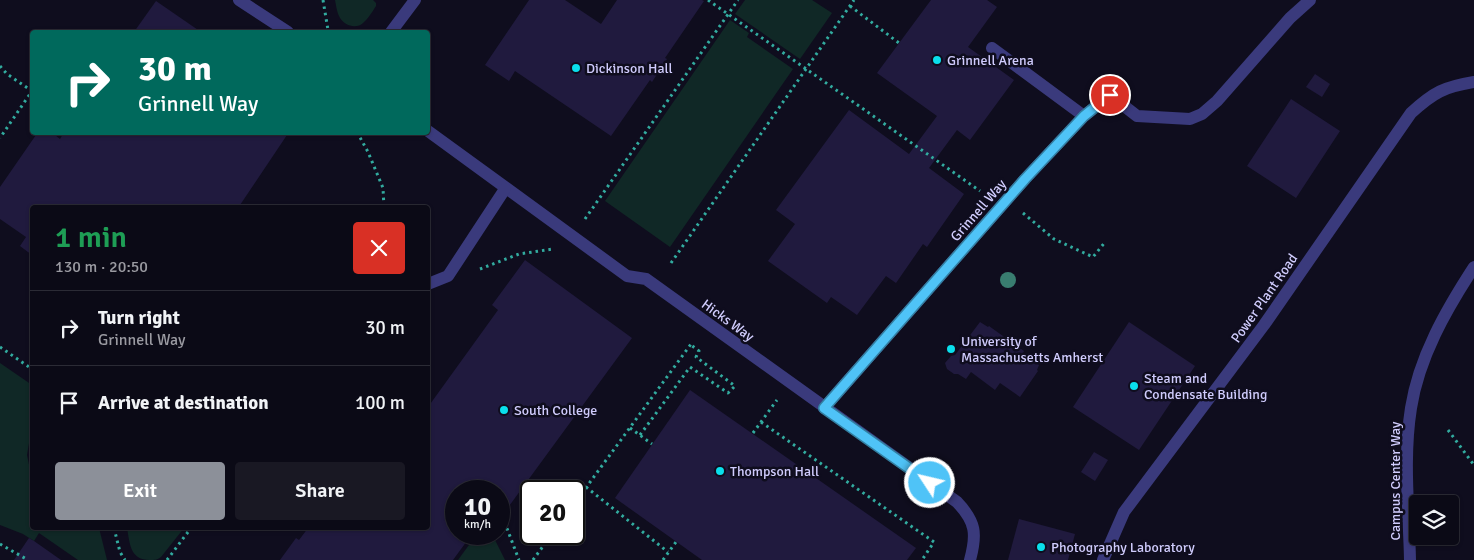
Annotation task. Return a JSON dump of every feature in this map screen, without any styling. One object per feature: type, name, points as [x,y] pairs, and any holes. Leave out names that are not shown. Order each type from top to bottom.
[{"type":"street","points":[[239,0],[285,30]]},
{"type":"street","points":[[392,30],[415,0]]},
{"type":"street","name":"Grinnell Way","points":[[824,408],[1025,179],[1084,116],[1110,95],[1137,116],[1190,118],[1202,114],[1216,101],[1290,18],[1310,0]]},
{"type":"street","points":[[992,48],[1084,116]]},
{"type":"street","name":"Power Plant Road","points":[[1103,560],[1124,512],[1264,325],[1411,112],[1430,96],[1452,86],[1474,82]]},
{"type":"street","name":"Hicks Way","points":[[430,133],[505,189],[627,276],[646,279],[945,494],[965,511],[974,531],[975,541],[970,560]]},
{"type":"street","points":[[430,283],[448,276],[505,189]]},
{"type":"street","name":"Campus Center Way","points":[[1410,560],[1407,458],[1411,408],[1420,371],[1442,318],[1474,267]]},
{"type":"path","points":[[323,0],[328,30]]},
{"type":"path","points":[[708,0],[980,191]]},
{"type":"path","points":[[582,223],[738,0]]},
{"type":"path","points":[[671,263],[854,0]]},
{"type":"path","points":[[850,6],[900,43]]},
{"type":"path","points":[[0,66],[7,74],[30,90]]},
{"type":"path","points":[[0,138],[30,94]]},
{"type":"path","points":[[360,135],[383,188],[384,205]]},
{"type":"path","points":[[1019,209],[1054,238],[1093,257],[1106,241]]},
{"type":"path","points":[[448,276],[464,275],[519,254],[556,249]]},
{"type":"path","points":[[640,435],[690,367],[728,393],[735,386],[696,357],[699,351],[692,343],[586,487],[668,552]]},
{"type":"path","points":[[0,347],[30,368]]},
{"type":"path","points":[[753,434],[777,400]]},
{"type":"path","points":[[761,422],[934,542],[922,560]]},
{"type":"path","points":[[630,428],[652,444]]},
{"type":"path","points":[[1448,430],[1474,465]]},
{"type":"path","points":[[114,530],[120,552],[125,560]]},
{"type":"path","points":[[167,560],[190,530]]},
{"type":"path","points":[[510,536],[519,560]]},
{"type":"path","points":[[662,560],[676,542]]},
{"type":"path","points":[[0,544],[28,560]]},
{"type":"path","points":[[533,560],[544,545]]},
{"type":"green space","points":[[335,0],[373,0],[376,6],[360,25],[350,26],[341,19]]},
{"type":"green space","points":[[745,0],[812,0],[832,13],[800,59],[735,14]]},
{"type":"green space","points":[[730,20],[749,33],[747,37],[793,69],[670,247],[605,201]]},
{"type":"green space","points":[[0,363],[30,384],[30,437],[27,455],[30,469],[30,530],[100,530],[107,560],[78,560],[39,533],[34,541],[23,534],[0,525]]},
{"type":"green space","points":[[127,530],[182,530],[161,557],[156,560],[138,557],[130,545]]},
{"type":"green space","points":[[469,545],[498,545],[505,560],[458,560]]},
{"type":"building","name":"Dickinson Hall","points":[[529,0],[565,0],[601,24],[617,0],[704,1],[665,58],[667,59],[652,82],[650,80],[611,136],[515,71],[509,81],[485,65]]},
{"type":"building","points":[[931,0],[987,0],[997,7],[968,47],[1014,80],[970,140],[957,130],[929,168],[964,194],[927,247],[923,244],[896,283],[886,276],[857,315],[831,297],[827,303],[768,261],[795,224],[776,210],[849,110],[909,154],[937,116],[877,73]]},
{"type":"building","points":[[156,1],[198,30],[135,30]]},
{"type":"building","points":[[1315,74],[1330,84],[1322,97],[1306,87]]},
{"type":"building","points":[[1291,99],[1340,131],[1296,198],[1247,166]]},
{"type":"building","points":[[36,135],[55,135],[60,139],[62,135],[287,135],[240,205],[30,205],[30,254],[20,246],[26,237],[0,219],[0,187]]},
{"type":"building","name":"South College","points":[[525,260],[632,338],[528,480],[520,480],[520,491],[510,505],[510,480],[445,480],[445,545],[464,545],[453,560],[280,560],[296,538],[299,540],[306,530],[430,530],[430,404],[498,310],[492,305]]},
{"type":"building","points":[[980,322],[989,326],[1024,351],[1023,353],[1039,365],[1038,371],[1020,397],[1000,383],[995,390],[971,372],[966,379],[947,369],[945,363],[951,356],[955,355]]},
{"type":"building","name":"Steam and Condensate Building","points":[[1129,322],[1195,366],[1139,450],[1073,407]]},
{"type":"building","name":"Thompson Hall","points":[[690,390],[916,548],[907,560],[702,560],[615,498]]},
{"type":"building","points":[[1094,452],[1108,460],[1095,481],[1081,472]]},
{"type":"building","name":"Photography Laboratory","points":[[1019,519],[1075,534],[1068,560],[1008,560]]},
{"type":"building","points":[[29,538],[34,541],[61,560],[14,560]]},
{"type":"place","name":"Grinnell Arena","points":[[937,60]]},
{"type":"place","name":"Dickinson Hall","points":[[576,68]]},
{"type":"place","name":"University of Massachusetts Amherst","points":[[951,349]]},
{"type":"place","name":"Steam and Condensate Building","points":[[1134,386]]},
{"type":"place","name":"South College","points":[[504,410]]},
{"type":"place","name":"Thompson Hall","points":[[720,471]]},
{"type":"place","name":"Photography Laboratory","points":[[1041,547]]},
{"type":"route","points":[[930,483],[824,408],[1025,179],[1084,116],[1110,95]]}]
